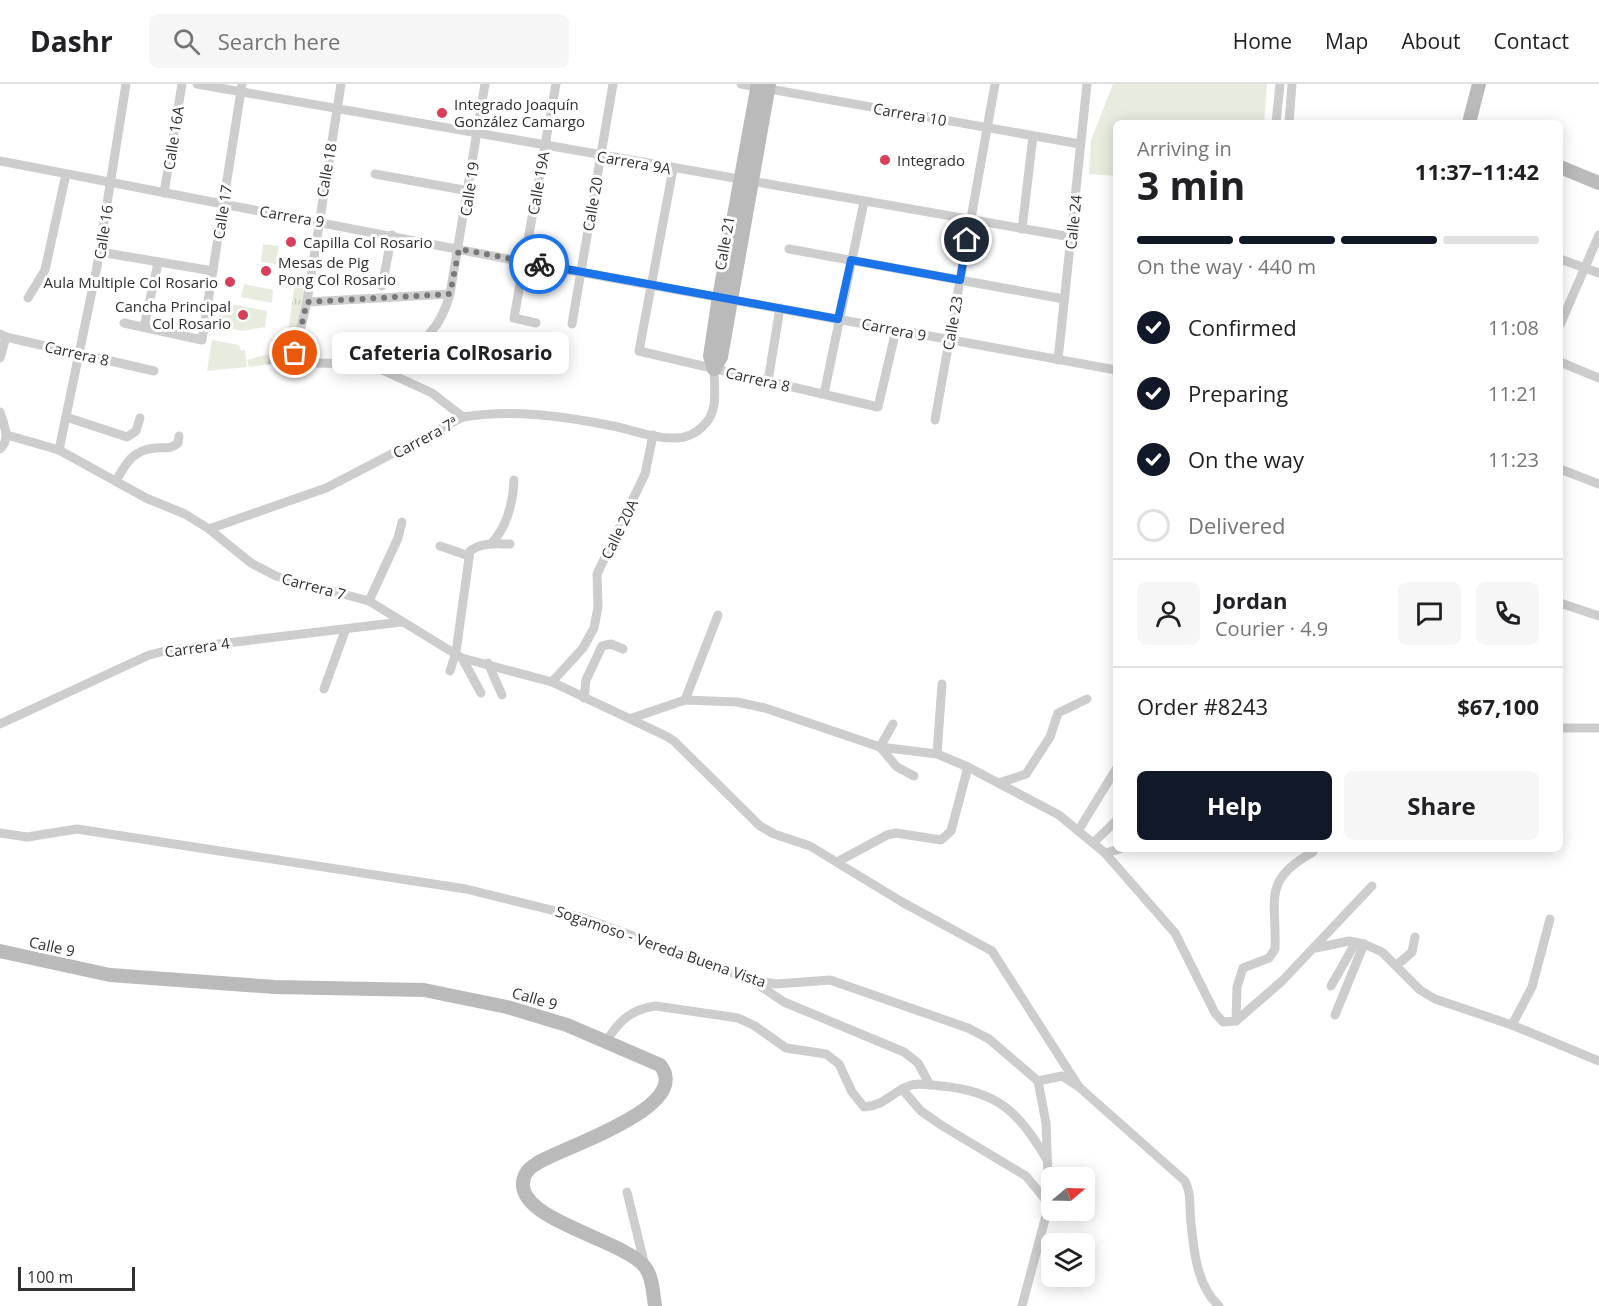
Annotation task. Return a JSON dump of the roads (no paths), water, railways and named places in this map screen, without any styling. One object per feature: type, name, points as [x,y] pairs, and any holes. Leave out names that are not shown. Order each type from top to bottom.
[{"type":"street","name":"Calle 16","points":[[59,450],[100,252],[126,84]]},
{"type":"street","name":"Calle 16A","points":[[164,193],[182,84]]},
{"type":"street","name":"Carrera 9A","points":[[196,84],[241,88],[337,110],[1071,237]]},
{"type":"street","name":"Calle 18","points":[[341,84],[307,302],[295,353],[297,363],[369,363]]},
{"type":"street","name":"Calle 19","points":[[450,294],[469,191],[485,84]]},
{"type":"street","name":"Calle 19A","points":[[536,322],[514,318],[556,84]]},
{"type":"street","name":"Calle 20","points":[[572,324],[613,84]]},
{"type":"street","name":"Carrera 10","points":[[741,84],[763,86],[1080,144]]},
{"type":"street","name":"Calle 23","points":[[935,420],[995,84]]},
{"type":"street","name":"Calle 24","points":[[1058,360],[1086,84]]},
{"type":"street","points":[[1276,120],[1280,84]]},
{"type":"street","points":[[1289,120],[1292,84]]},
{"type":"street","points":[[1470,120],[1479,84]]},
{"type":"street","name":"Calle 21","points":[[714,369],[721,357],[725,298],[763,86]]},
{"type":"street","name":"Calle 17","points":[[144,327],[202,340],[241,88]]},
{"type":"street","points":[[1022,229],[1033,136]]},
{"type":"street","name":"Carrera 9","points":[[0,161],[223,205],[318,220],[524,262],[1113,369]]},
{"type":"street","points":[[651,284],[673,168]]},
{"type":"street","points":[[1563,168],[1599,183]]},
{"type":"street","points":[[28,298],[48,259],[66,174]]},
{"type":"street","points":[[375,174],[469,191]]},
{"type":"street","points":[[824,394],[864,202]]},
{"type":"street","points":[[382,286],[392,235]]},
{"type":"street","points":[[1563,318],[1599,236]]},
{"type":"street","points":[[789,249],[1064,299]]},
{"type":"street","points":[[100,252],[213,271]]},
{"type":"street","points":[[1563,260],[1599,273]]},
{"type":"street","points":[[124,323],[144,327],[158,262]]},
{"type":"street","name":"Carrera 8","points":[[651,284],[639,351],[878,407],[896,330]]},
{"type":"street","points":[[307,302],[450,294],[445,315],[431,335],[398,356],[369,363]]},
{"type":"street","points":[[768,381],[780,308]]},
{"type":"street","points":[[0,358],[3,336]]},
{"type":"street","name":"Carrera 8","points":[[3,336],[154,371]]},
{"type":"street","points":[[369,363],[432,393],[463,417]]},
{"type":"street","points":[[1563,363],[1599,378]]},
{"type":"street","name":"Carrera 7ª","points":[[209,529],[326,488],[463,417],[486,413],[539,415],[577,419],[653,435],[676,438],[687,436],[703,427],[714,409],[714,369]]},
{"type":"street","points":[[0,412],[7,435],[5,444],[0,450]]},
{"type":"street","points":[[66,417],[127,437],[136,431],[140,418]]},
{"type":"street","name":"Carrera 7","points":[[7,435],[59,450],[146,498],[185,514],[209,529],[230,549],[276,576],[369,601],[459,655],[552,682],[632,718],[674,741],[760,826],[774,834],[810,846],[902,902],[992,951],[1079,1087]]},
{"type":"street","name":"Calle 20A","points":[[552,682],[583,648],[594,628],[598,607],[597,574],[645,474],[653,435]]},
{"type":"street","points":[[116,481],[131,457],[147,450],[171,448],[178,442],[179,436]]},
{"type":"street","points":[[1563,470],[1599,484]]},
{"type":"street","points":[[492,543],[502,532],[512,502],[514,480]]},
{"type":"street","points":[[369,601],[398,538],[402,522]]},
{"type":"street","points":[[450,670],[459,655],[469,553],[477,546],[492,543],[510,544]]},
{"type":"street","points":[[440,546],[469,553]]},
{"type":"street","points":[[1563,604],[1599,616]]},
{"type":"street","points":[[685,700],[718,615]]},
{"type":"street","name":"Carrera 4","points":[[2,722],[150,655],[169,650],[345,631],[401,622]]},
{"type":"street","points":[[324,689],[345,631]]},
{"type":"street","points":[[584,698],[586,680],[602,646],[611,644],[622,649]]},
{"type":"street","points":[[459,655],[481,693]]},
{"type":"street","points":[[488,663],[502,694]]},
{"type":"street","points":[[937,754],[942,684]]},
{"type":"street","points":[[999,783],[1026,774],[1050,737],[1058,713],[1088,699]]},
{"type":"street","points":[[632,718],[685,700],[721,701],[765,708],[880,747],[937,754],[969,767],[1059,814],[1105,853],[1175,933],[1215,1013],[1223,1022],[1236,1021],[1316,948],[1372,886]]},
{"type":"street","points":[[880,747],[892,724]]},
{"type":"street","points":[[1563,728],[1599,728]]},
{"type":"street","points":[[880,747],[897,767],[915,777]]},
{"type":"street","points":[[837,862],[887,835],[896,833],[941,840],[951,831],[969,767]]},
{"type":"street","points":[[1078,831],[1113,774]]},
{"type":"street","points":[[1093,843],[1113,824]]},
{"type":"street","name":"Sogamoso - Vereda Buena Vista","points":[[0,833],[27,837],[77,829],[311,867],[466,889],[584,918],[752,980],[777,984],[830,980],[938,1016],[989,1039],[1038,1081]]},
{"type":"street","points":[[1105,853],[1113,851]]},
{"type":"street","points":[[1236,1021],[1237,987],[1243,968],[1269,958],[1275,949],[1276,884],[1290,866],[1313,852]]},
{"type":"street","points":[[1512,1025],[1533,987],[1550,919]]},
{"type":"street","points":[[1397,965],[1412,952],[1415,937]]},
{"type":"street","points":[[1316,948],[1339,942],[1360,943],[1382,952],[1420,990],[1435,999],[1512,1025],[1599,1061]]},
{"type":"street","points":[[1331,986],[1360,943]]},
{"type":"street","points":[[1335,1015],[1360,943]]},
{"type":"street","name":"Calle 9","points":[[0,951],[110,975],[274,987],[424,990],[507,1006],[567,1025],[607,1040],[660,1065],[666,1072],[666,1086],[653,1102],[599,1137],[537,1163],[527,1170],[523,1191],[535,1207],[621,1251],[645,1267]]},
{"type":"street","points":[[752,980],[784,1002],[904,1052],[918,1063],[930,1085]]},
{"type":"street","points":[[607,1040],[624,1019],[642,1008],[656,1006],[738,1018],[755,1026],[786,1048],[826,1054],[834,1059],[858,1101],[864,1107],[887,1101],[911,1084],[970,1089],[989,1095],[1025,1123],[1048,1162]]},
{"type":"street","points":[[1048,1167],[1046,1123],[1038,1081],[1057,1076],[1079,1087],[1185,1181],[1190,1191],[1191,1222],[1201,1279],[1204,1289],[1219,1306]]},
{"type":"street","points":[[902,1089],[921,1111],[1026,1176],[1041,1194]]},
{"type":"street","points":[[627,1192],[645,1267],[651,1279],[655,1306]]},
{"type":"street","points":[[1022,1306],[1044,1221]]},
{"type":"place","name":"Integrado Joaquín González Camargo","points":[[442,113]]},
{"type":"place","name":"Integrado","points":[[885,160]]},
{"type":"place","name":"Capilla Col Rosario","points":[[291,242]]},
{"type":"place","name":"Mesas de Pig Pong Col Rosario","points":[[266,271]]},
{"type":"place","name":"Aula Multiple Col Rosario","points":[[230,282]]},
{"type":"place","name":"Cancha Principal Col Rosario","points":[[243,315]]},
{"type":"place","name":"Cafeteria ColRosario","points":[[295,353]]}]
